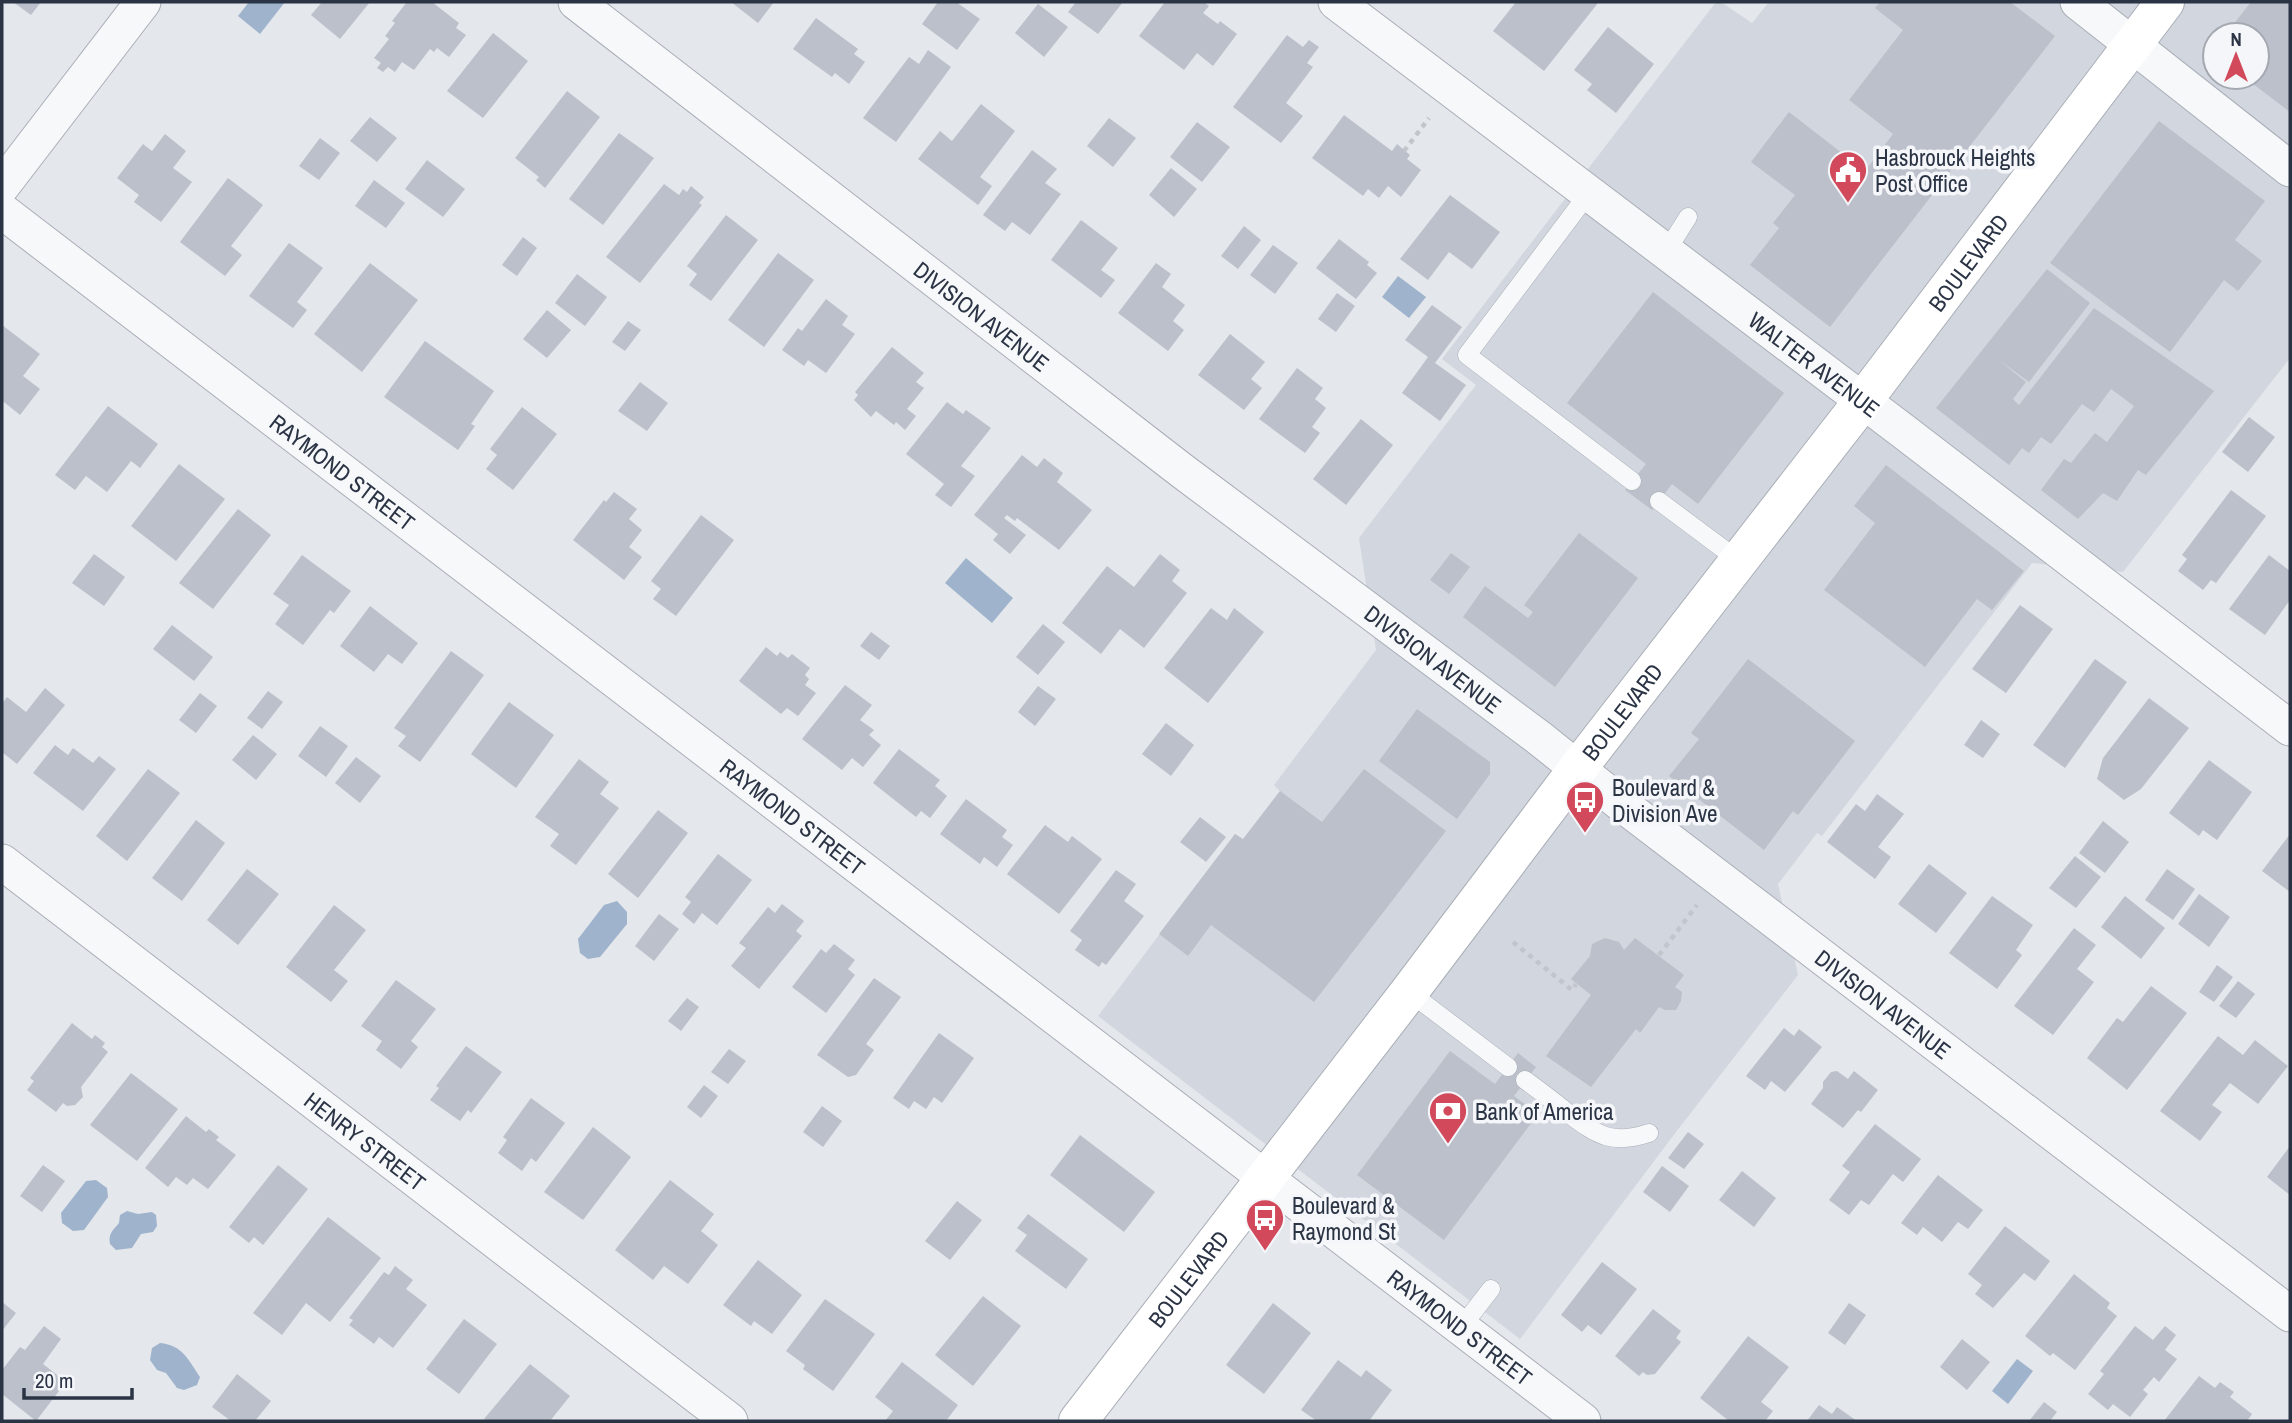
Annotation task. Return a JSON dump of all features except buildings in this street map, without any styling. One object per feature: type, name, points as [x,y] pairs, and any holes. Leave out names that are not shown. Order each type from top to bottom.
[{"type":"street","points":[[2,186],[143,2]]},
{"type":"street","name":"DIVISION AVENUE","points":[[576,2],[1181,470],[1578,768],[2290,1314]]},
{"type":"street","name":"WALTER AVENUE","points":[[1336,2],[2290,728]]},
{"type":"street","points":[[2078,2],[2290,169]]},
{"type":"street","name":"BOULEVARD","points":[[1078,1421],[1738,559],[1862,402],[2165,2]]},
{"type":"street","name":"RAYMOND STREET","points":[[2,211],[1264,1180],[1583,1421]]},
{"type":"street","name":"HENRY STREET","points":[[2,862],[730,1421]]},
{"type":"lane","points":[[1588,194],[1466,355],[1632,481]]},
{"type":"lane","points":[[1665,253],[1688,217]]},
{"type":"lane","points":[[1659,501],[1738,559]]},
{"type":"lane","points":[[1409,992],[1507,1067]]},
{"type":"lane","points":[[1525,1080],[1595,1133],[1609,1138],[1630,1139],[1649,1133]]},
{"type":"lane","points":[[1460,1329],[1491,1289]]},
{"type":"path","points":[[1404,150],[1432,114]]},
{"type":"path","points":[[1659,955],[1718,876]]},
{"type":"path","points":[[1513,942],[1572,990],[1576,984]]},
{"type":"shaded area","points":[[1716,2],[1721,2],[1752,23],[1769,2],[2290,2],[2290,358],[2123,572],[2032,563],[1822,836],[1817,833],[1778,884],[1798,975],[1520,1339],[1098,1016],[1235,834],[1243,839],[1280,791],[1274,785],[1376,650],[1359,538],[1476,385],[1442,359]]},
{"type":"water","points":[[249,2],[285,2],[260,34],[238,16]]},
{"type":"water","points":[[1398,276],[1426,297],[1409,318],[1382,297]]},
{"type":"water","points":[[966,558],[1013,598],[992,623],[945,583]]},
{"type":"water","points":[[617,901],[627,912],[627,924],[600,957],[588,959],[580,953],[578,939],[604,905]]},
{"type":"water","points":[[96,1180],[107,1188],[108,1197],[84,1230],[73,1231],[62,1223],[61,1213],[86,1181]]},
{"type":"water","points":[[127,1211],[138,1214],[152,1212],[156,1215],[157,1226],[153,1232],[141,1234],[132,1248],[116,1250],[110,1244],[110,1235],[119,1223],[120,1215]]},
{"type":"water","points":[[160,1343],[180,1350],[200,1377],[197,1385],[184,1390],[177,1388],[166,1373],[157,1370],[150,1360],[152,1348]]},
{"type":"water","points":[[2017,1359],[2033,1371],[2008,1404],[1992,1391]]},
{"type":"place","name":"Hasbrouck Heights Post Office","points":[[1848,204]]},
{"type":"place","name":"Boulevard & Division Ave","points":[[1585,834]]},
{"type":"place","name":"Bank of America","points":[[1448,1145]]},
{"type":"place","name":"Boulevard & Raymond St","points":[[1265,1252]]}]
